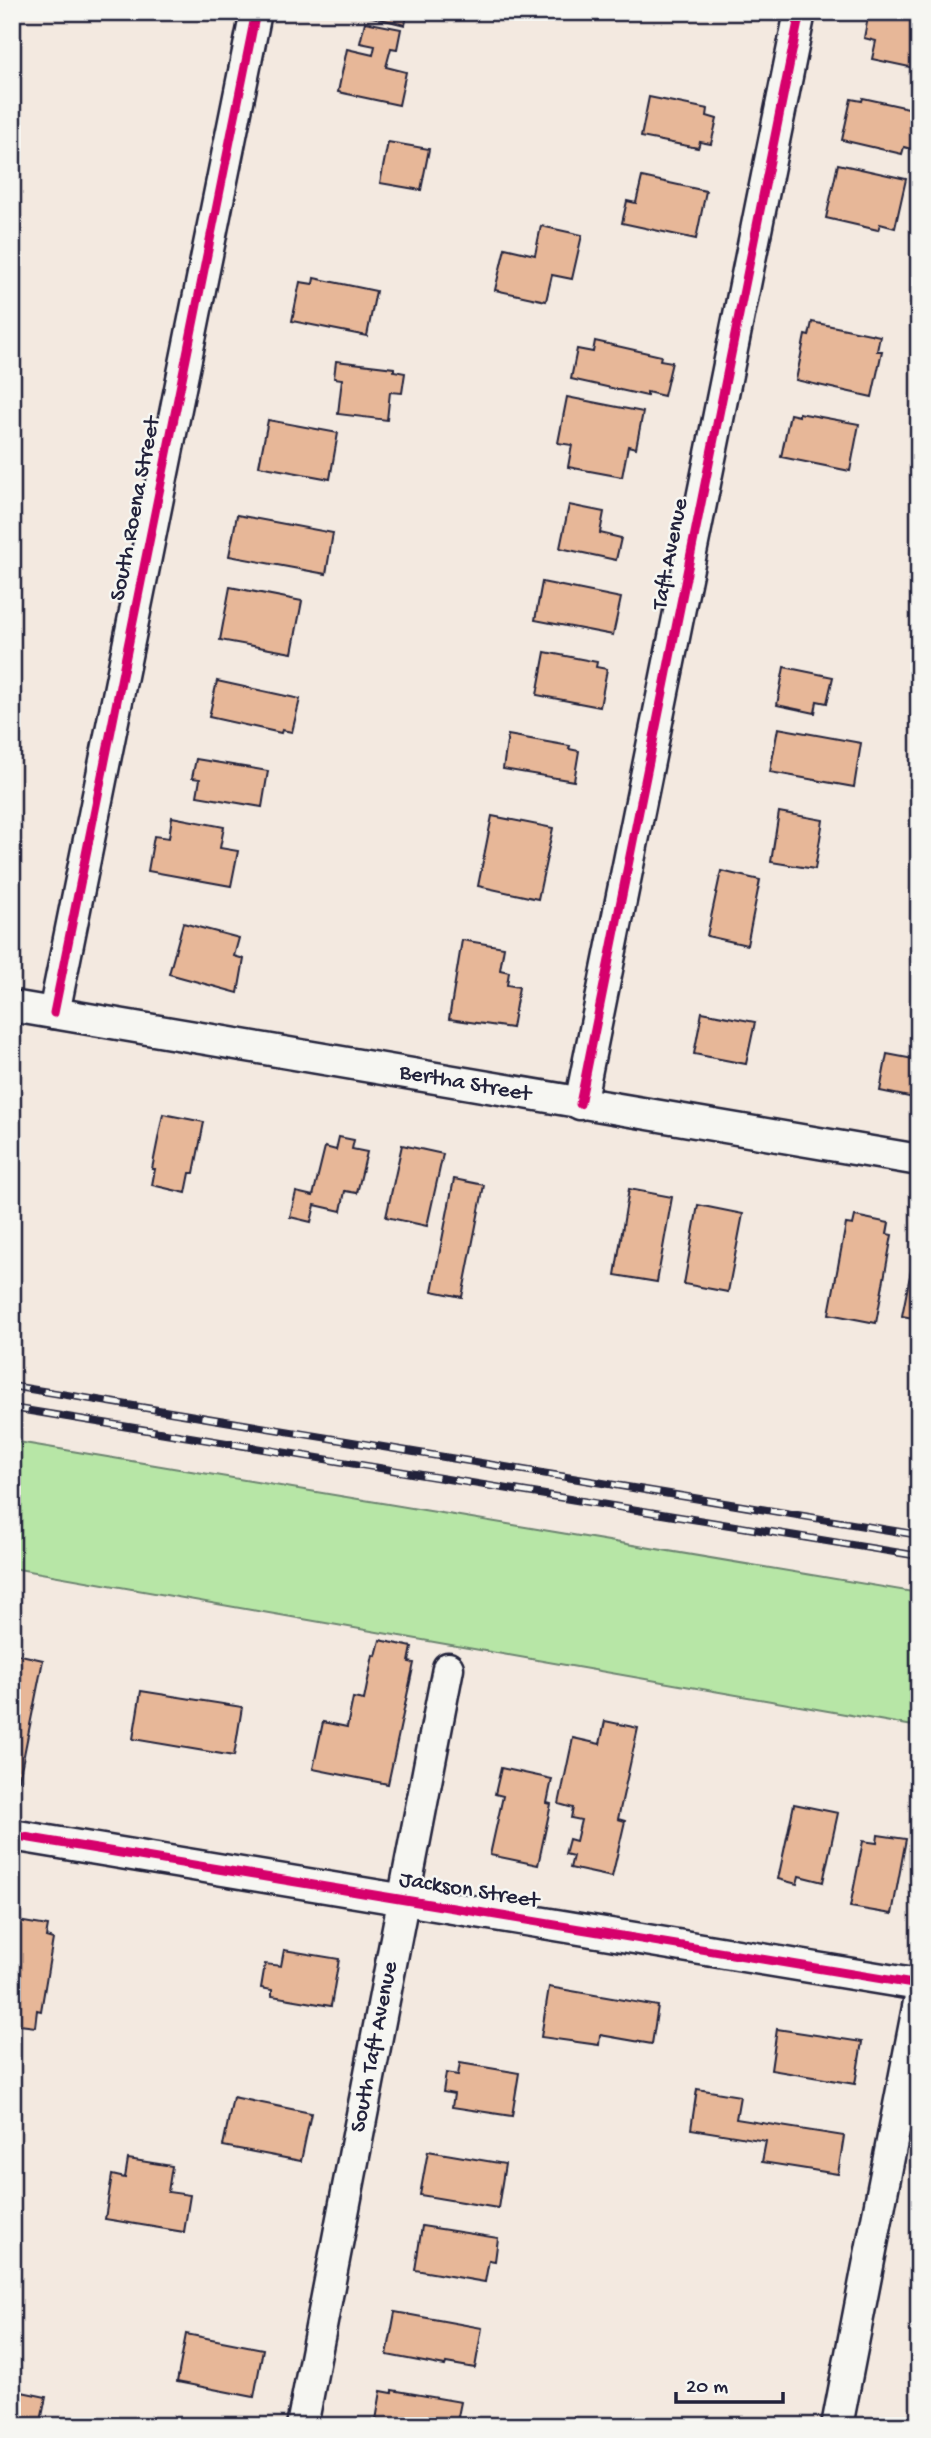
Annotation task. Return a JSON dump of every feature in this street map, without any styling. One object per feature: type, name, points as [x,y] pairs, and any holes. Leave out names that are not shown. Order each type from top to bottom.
[{"type":"street","name":"South Roena Street","points":[[54,1013],[256,12]]},
{"type":"street","name":"Taft Avenue","points":[[580,1104],[800,12]]},
{"type":"street","name":"Bertha Street","points":[[12,1006],[919,1160]]},
{"type":"street","name":"South Taft Avenue","points":[[302,2426],[449,1668]]},
{"type":"street","name":"Jackson Street","points":[[12,1835],[919,1985]]},
{"type":"street","points":[[837,2426],[919,2002]]},
{"type":"green space","points":[[12,1441],[919,1593],[919,1727],[12,1568]]},
{"type":"building","points":[[352,12],[408,12],[405,25]]},
{"type":"building","points":[[883,12],[919,12],[919,69],[872,59],[876,41],[864,38],[868,17],[881,19]]},
{"type":"building","points":[[365,22],[401,29],[397,49],[391,48],[386,67],[406,72],[399,105],[338,92],[347,49],[373,55],[375,46],[360,43]]},
{"type":"building","points":[[649,97],[708,109],[707,116],[717,119],[711,144],[700,142],[698,148],[641,137]]},
{"type":"building","points":[[863,98],[913,109],[911,115],[919,117],[919,151],[904,147],[902,154],[842,140],[851,99],[862,101]]},
{"type":"building","points":[[388,142],[429,149],[421,190],[380,183]]},
{"type":"building","points":[[838,164],[906,179],[895,228],[880,224],[878,230],[826,218]]},
{"type":"building","points":[[642,177],[706,191],[696,239],[622,223],[627,201],[636,203]]},
{"type":"building","points":[[541,226],[582,235],[572,279],[552,275],[546,301],[495,290],[505,248],[535,255]]},
{"type":"building","points":[[314,278],[376,291],[367,336],[292,321],[300,282],[313,284]]},
{"type":"building","points":[[812,322],[880,336],[877,351],[882,351],[872,397],[796,380],[805,335],[809,336]]},
{"type":"building","points":[[595,341],[661,356],[660,360],[672,362],[664,396],[647,392],[647,396],[571,379],[577,349],[593,352]]},
{"type":"building","points":[[336,361],[394,368],[394,371],[405,373],[402,393],[390,392],[387,420],[338,414],[342,379],[334,378]]},
{"type":"building","points":[[567,397],[643,412],[636,448],[628,446],[622,477],[568,467],[572,445],[558,443]]},
{"type":"building","points":[[799,413],[859,424],[850,471],[781,457],[790,414],[799,416]]},
{"type":"building","points":[[268,420],[338,433],[330,479],[259,466]]},
{"type":"building","points":[[569,505],[604,512],[600,533],[621,538],[616,560],[560,548]]},
{"type":"building","points":[[237,515],[333,533],[326,574],[229,556]]},
{"type":"building","points":[[542,582],[621,598],[613,635],[535,620]]},
{"type":"building","points":[[230,587],[302,601],[292,653],[220,640]]},
{"type":"building","points":[[545,652],[597,662],[596,667],[607,669],[600,707],[537,695]]},
{"type":"building","points":[[784,667],[833,677],[827,703],[817,701],[815,713],[777,705]]},
{"type":"building","points":[[217,681],[300,699],[292,732],[282,730],[281,733],[209,717]]},
{"type":"building","points":[[778,728],[861,743],[854,787],[770,772]]},
{"type":"building","points":[[508,735],[570,746],[569,749],[579,751],[574,781],[503,769]]},
{"type":"building","points":[[196,759],[268,771],[262,807],[197,796],[200,779],[192,778]]},
{"type":"building","points":[[779,812],[823,820],[815,869],[771,862]]},
{"type":"building","points":[[492,816],[553,828],[538,899],[478,886]]},
{"type":"building","points":[[172,817],[224,827],[220,848],[238,851],[231,886],[148,871],[154,836],[169,838]]},
{"type":"building","points":[[721,871],[760,880],[747,945],[707,936]]},
{"type":"building","points":[[183,923],[239,938],[234,956],[244,959],[238,993],[169,974]]},
{"type":"building","points":[[462,940],[504,947],[500,970],[509,972],[507,985],[519,987],[512,1028],[449,1019]]},
{"type":"building","points":[[702,1012],[755,1022],[746,1064],[694,1054]]},
{"type":"building","points":[[887,1054],[919,1060],[919,1099],[880,1091]]},
{"type":"building","points":[[163,1114],[204,1122],[194,1173],[190,1173],[186,1193],[152,1185],[155,1169],[152,1169]]},
{"type":"building","points":[[339,1137],[354,1140],[352,1149],[367,1152],[357,1193],[345,1191],[341,1211],[315,1205],[311,1222],[290,1217],[296,1192],[313,1196],[325,1147],[336,1150]]},
{"type":"building","points":[[402,1145],[443,1154],[427,1226],[386,1217]]},
{"type":"building","points":[[454,1179],[484,1185],[462,1297],[432,1291]]},
{"type":"building","points":[[629,1189],[672,1197],[657,1282],[615,1275]]},
{"type":"building","points":[[698,1205],[743,1214],[728,1292],[684,1284]]},
{"type":"building","points":[[855,1216],[889,1223],[887,1234],[892,1235],[876,1323],[829,1314],[846,1224],[853,1225]]},
{"type":"building","points":[[919,1240],[919,1319],[902,1316]]},
{"type":"building","points":[[380,1640],[412,1647],[409,1662],[414,1663],[388,1784],[313,1769],[323,1722],[347,1727],[353,1698],[364,1700],[373,1655],[376,1656]]},
{"type":"building","points":[[12,1653],[43,1660],[19,1780],[12,1778]]},
{"type":"building","points":[[141,1691],[242,1707],[234,1756],[133,1739]]},
{"type":"building","points":[[605,1721],[638,1728],[618,1819],[625,1821],[612,1877],[570,1868],[573,1856],[565,1854],[569,1839],[576,1841],[581,1820],[571,1818],[573,1808],[559,1804],[573,1738],[600,1744]]},
{"type":"building","points":[[501,1768],[552,1779],[547,1803],[551,1804],[538,1865],[490,1855],[503,1796],[495,1794]]},
{"type":"building","points":[[794,1804],[838,1813],[823,1882],[799,1876],[797,1884],[778,1879]]},
{"type":"building","points":[[878,1835],[906,1839],[892,1914],[850,1907],[863,1841],[877,1843]]},
{"type":"building","points":[[12,1920],[48,1926],[46,1937],[53,1939],[41,2011],[37,2010],[35,2027],[12,2024]]},
{"type":"building","points":[[284,1950],[339,1959],[331,2006],[272,1996],[272,1990],[261,1988],[265,1964],[281,1966]]},
{"type":"building","points":[[549,1987],[658,2006],[652,2044],[600,2035],[599,2045],[541,2037]]},
{"type":"building","points":[[777,2029],[862,2042],[855,2084],[771,2070]]},
{"type":"building","points":[[460,2063],[519,2073],[512,2116],[452,2107],[454,2094],[443,2092],[446,2073],[458,2075]]},
{"type":"building","points":[[697,2089],[740,2096],[736,2119],[844,2136],[838,2174],[762,2162],[766,2141],[691,2129]]},
{"type":"building","points":[[233,2097],[311,2113],[301,2161],[223,2146]]},
{"type":"building","points":[[428,2151],[505,2164],[498,2208],[420,2195]]},
{"type":"building","points":[[128,2159],[172,2166],[168,2192],[190,2195],[184,2232],[105,2219],[112,2175],[125,2178]]},
{"type":"building","points":[[422,2226],[498,2238],[495,2261],[489,2260],[485,2282],[415,2270]]},
{"type":"building","points":[[395,2312],[482,2328],[475,2368],[446,2363],[445,2366],[387,2355]]},
{"type":"building","points":[[186,2334],[263,2349],[254,2397],[177,2382]]},
{"type":"building","points":[[12,2390],[46,2397],[40,2426],[12,2426]]},
{"type":"building","points":[[392,2390],[461,2402],[456,2426],[375,2426],[381,2391],[392,2393]]},
{"type":"railway","points":[[12,1386],[919,1535]]},
{"type":"railway","points":[[12,1408],[919,1556]]},
{"type":"cycle path","points":[[54,1013],[256,12]]},
{"type":"cycle path","points":[[580,1104],[800,12]]},
{"type":"cycle path","points":[[12,1835],[919,1985]]}]
